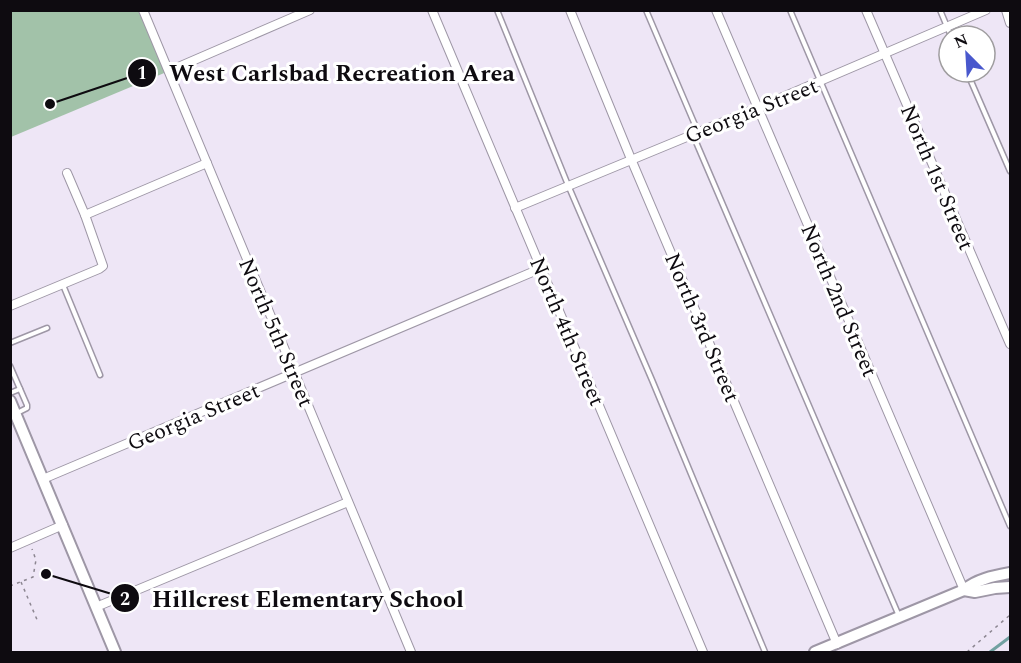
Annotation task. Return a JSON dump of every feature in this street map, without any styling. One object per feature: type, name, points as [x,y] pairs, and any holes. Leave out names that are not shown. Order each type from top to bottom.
[{"type":"street","name":"North 5th Street","points":[[143,10],[411,652]]},
{"type":"street","points":[[169,71],[310,10]]},
{"type":"street","name":"North 4th Street","points":[[432,10],[703,652]]},
{"type":"street","name":"North 3rd Street","points":[[570,10],[837,644]]},
{"type":"street","name":"North 2nd Street","points":[[716,10],[964,590]]},
{"type":"street","name":"North 1st Street","points":[[866,10],[1011,344]]},
{"type":"street","name":"Georgia Street","points":[[954,24],[986,10]]},
{"type":"street","points":[[1006,10],[1011,23]]},
{"type":"street","name":"Georgia Street","points":[[515,208],[937,31]]},
{"type":"street","points":[[85,216],[207,163]]},
{"type":"street","points":[[10,306],[103,266],[67,173]]},
{"type":"street","name":"Georgia Street","points":[[43,479],[542,268]]},
{"type":"street","points":[[10,401],[115,652]]},
{"type":"street","points":[[96,607],[348,502]]},
{"type":"street","points":[[10,548],[63,525]]},
{"type":"street","points":[[815,652],[964,590],[972,584],[1011,573]]},
{"type":"street","points":[[964,590],[975,592],[1011,587]]},
{"type":"lane","points":[[497,10],[568,185],[765,652]]},
{"type":"lane","points":[[646,10],[695,133],[899,617]]},
{"type":"lane","points":[[790,10],[1011,526]]},
{"type":"lane","points":[[940,10],[946,24]]},
{"type":"lane","points":[[972,84],[1011,171]]},
{"type":"lane","points":[[63,284],[100,375]]},
{"type":"lane","points":[[10,343],[46,328]]},
{"type":"lane","points":[[10,366],[27,408],[16,414]]},
{"type":"lane","points":[[10,393],[20,389]]},
{"type":"lane","points":[[993,577],[1011,567]]},
{"type":"path","points":[[10,586],[33,577],[36,560],[31,548],[33,544]]},
{"type":"path","points":[[21,582],[38,622]]},
{"type":"path","points":[[967,652],[1011,615]]},
{"type":"green space","points":[[11,11],[143,11],[169,71],[11,137]]},
{"type":"waterway","points":[[990,652],[1010,637]]},
{"type":"place","name":"West Carlsbad Recreation Area","points":[[50,104]]},
{"type":"place","name":"Hillcrest Elementary School","points":[[46,574]]}]
